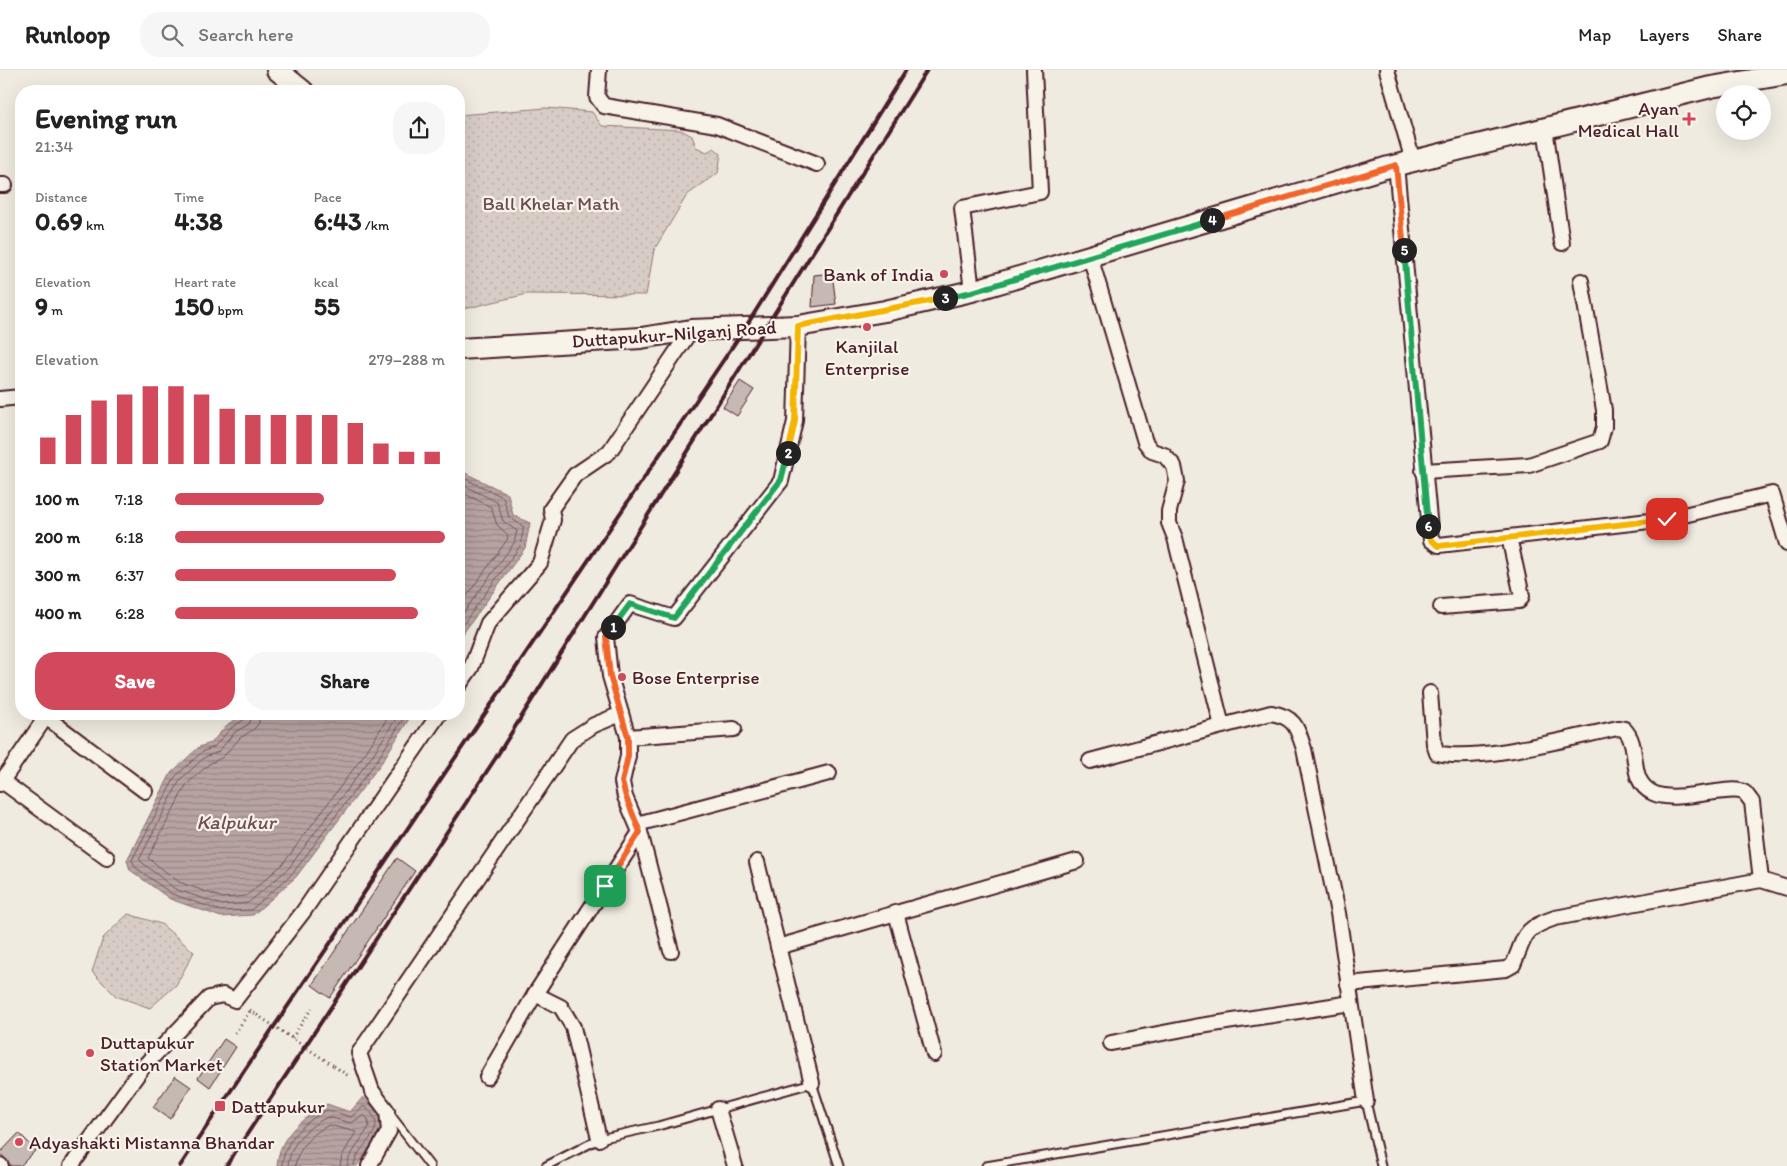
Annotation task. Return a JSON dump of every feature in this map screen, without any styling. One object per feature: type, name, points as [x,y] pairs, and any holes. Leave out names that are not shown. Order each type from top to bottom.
[{"type":"main road","points":[[277,70],[296,85]]},
{"type":"main road","name":"Duttapukur-Nilganj Road","points":[[465,350],[641,338],[692,330],[798,326],[885,311],[972,292],[1404,163],[1711,86],[1787,74]]},
{"type":"street","points":[[599,70],[597,97],[604,106],[717,125],[817,164]]},
{"type":"street","points":[[972,292],[962,208],[1040,192],[1034,70]]},
{"type":"street","points":[[1387,70],[1404,163],[1423,471],[1431,540],[1439,546],[1667,519],[1772,494],[1787,544]]},
{"type":"street","points":[[1545,128],[1562,243]]},
{"type":"street","points":[[1090,256],[1145,442],[1152,451],[1164,455],[1174,466],[1177,481],[1169,511],[1169,523],[1175,538],[1222,726]]},
{"type":"street","points":[[1423,471],[1529,465],[1600,441],[1604,427],[1604,410],[1581,281]]},
{"type":"street","points":[[671,951],[639,828],[622,782],[628,756],[628,737],[610,676],[606,637],[630,604],[674,618],[781,480],[795,421],[798,326]]},
{"type":"street","points":[[465,676],[488,623],[540,563],[553,520],[551,509],[575,475],[609,452],[692,330]]},
{"type":"street","points":[[0,399],[15,398]]},
{"type":"street","points":[[1441,607],[1518,601],[1522,596],[1509,537]]},
{"type":"street","points":[[1430,693],[1434,744],[1437,753],[1448,756],[1498,752],[1618,728],[1624,729],[1630,739],[1637,777],[1653,793],[1679,798],[1735,790],[1745,793],[1752,802],[1762,880]]},
{"type":"street","points":[[1090,761],[1271,713],[1286,716],[1298,729],[1304,749],[1336,904],[1366,1101]]},
{"type":"street","points":[[369,1166],[389,1131],[387,1111],[372,1092],[359,1054],[572,739],[594,724],[621,714]]},
{"type":"street","points":[[44,720],[1,783],[107,858]]},
{"type":"street","points":[[54,720],[145,790]]},
{"type":"street","points":[[71,1166],[143,1068],[209,998],[223,995],[235,1000],[303,912],[435,720]]},
{"type":"street","points":[[628,737],[734,729]]},
{"type":"street","points":[[487,1077],[535,994],[639,828],[828,773]]},
{"type":"street","points":[[778,947],[1076,861]]},
{"type":"street","points":[[757,862],[812,1083]]},
{"type":"street","points":[[1348,984],[1506,969],[1513,965],[1528,930],[1535,924],[1555,918],[1762,880],[1787,888]]},
{"type":"street","points":[[896,913],[934,1054]]},
{"type":"street","points":[[535,994],[561,1007],[573,1027],[599,1139]]},
{"type":"street","points":[[1111,1043],[1194,1027],[1351,1003]]},
{"type":"street","points":[[718,1109],[735,1166]]},
{"type":"lane","points":[[546,1166],[599,1139],[658,1126],[812,1083],[840,1166]]},
{"type":"lane","points":[[986,1166],[1366,1101],[1381,1166]]},
{"type":"lane","points":[[387,1111],[430,1166]]},
{"type":"path","points":[[292,1038],[314,1005]]},
{"type":"path","points":[[235,1033],[250,1011],[347,1075]]},
{"type":"green space","name":"Ball Khelar Math","points":[[546,108],[592,112],[602,126],[681,130],[692,136],[696,147],[707,152],[714,148],[721,154],[718,173],[687,195],[654,250],[646,295],[527,294],[465,309],[465,115]]},
{"type":"green space","points":[[128,914],[161,924],[194,952],[176,985],[150,1008],[116,996],[92,972],[103,938]]},
{"type":"water","points":[[465,473],[508,494],[513,515],[530,523],[525,548],[465,631]]},
{"type":"water","name":"Kalpukur","points":[[235,720],[408,720],[382,762],[296,877],[253,915],[221,917],[170,899],[130,870],[127,860],[171,773],[199,747],[211,743],[228,724]]},
{"type":"water","points":[[363,1097],[379,1113],[381,1130],[357,1166],[277,1166],[282,1145],[293,1129],[301,1122],[327,1104],[350,1112]]},
{"type":"building","points":[[832,273],[836,304],[812,307],[814,275]]},
{"type":"building","points":[[740,381],[754,390],[737,416],[723,407]]},
{"type":"building","points":[[397,858],[415,871],[330,998],[312,985]]},
{"type":"building","points":[[224,1039],[236,1047],[210,1087],[198,1078]]},
{"type":"building","points":[[175,1076],[191,1087],[170,1119],[153,1107]]},
{"type":"building","name":"Adyashakti Mistanna Bhandar","points":[[19,1133],[36,1150],[20,1166],[11,1166],[0,1153]]},
{"type":"railway","points":[[180,1166],[745,328],[906,70]]},
{"type":"railway","points":[[226,1166],[495,759],[927,70]]},
{"type":"place","name":"Ayan Medical Hall","points":[[1689,119]]},
{"type":"place","name":"Bank of India","points":[[944,274]]},
{"type":"place","name":"Kanjilal Enterprise","points":[[867,327]]},
{"type":"place","name":"Bose Enterprise","points":[[622,677]]},
{"type":"place","name":"Duttapukur Station Market","points":[[90,1053]]},
{"type":"place","name":"Dattapukur","points":[[220,1106]]},
{"type":"place","name":"Adyashakti Mistanna Bhandar","points":[[19,1142]]},
{"type":"route","points":[[605,886],[640,832],[622,782],[628,756],[628,737],[610,676],[606,637],[630,604],[674,618],[781,480],[795,421],[798,326],[885,311],[972,292],[1396,165],[1431,540],[1439,546],[1667,519]]}]
